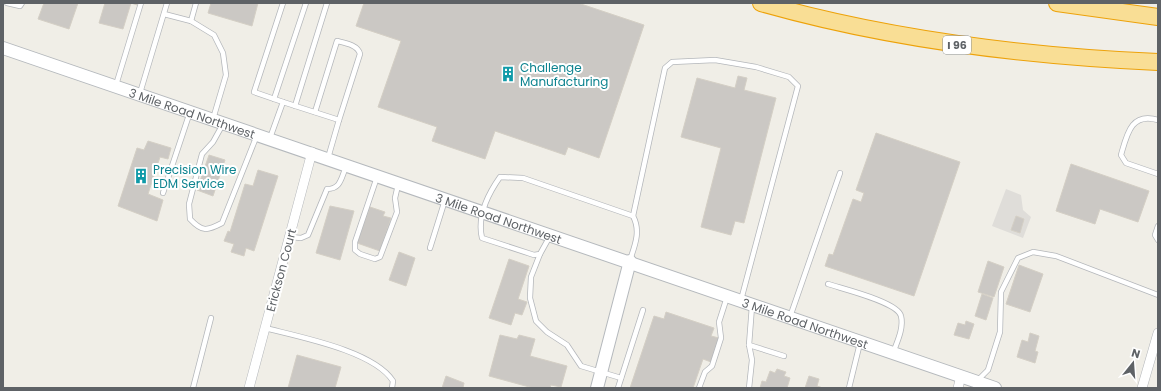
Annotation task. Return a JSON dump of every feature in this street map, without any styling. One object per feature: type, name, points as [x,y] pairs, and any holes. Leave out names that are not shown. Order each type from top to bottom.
[{"type":"highway","name":"I 96","points":[[761,3],[839,23],[965,46],[1029,54],[1158,62]]},
{"type":"highway","points":[[1057,3],[1158,17]]},
{"type":"main road","name":"3 Mile Road Northwest","points":[[3,48],[140,93],[860,341],[893,353],[960,382],[995,388]]},
{"type":"main road","points":[[596,388],[630,261]]},
{"type":"street","name":"Erickson Court","points":[[249,388],[312,152]]},
{"type":"street","points":[[1142,388],[1158,333]]},
{"type":"lane","points":[[6,3],[20,6],[22,3]]},
{"type":"lane","points":[[116,86],[141,3]]},
{"type":"lane","points":[[140,93],[168,3]]},
{"type":"lane","points":[[191,21],[196,3]]},
{"type":"lane","points":[[283,3],[254,92],[339,120]]},
{"type":"lane","points":[[274,99],[306,3]]},
{"type":"lane","points":[[295,106],[327,3]]},
{"type":"lane","points":[[164,14],[191,21],[214,35],[223,53],[226,75],[218,120],[213,142],[202,154],[189,204],[190,219],[198,228],[209,230],[222,223],[258,134]]},
{"type":"lane","points":[[315,112],[337,41],[356,48],[360,54],[328,158]]},
{"type":"lane","points":[[630,261],[638,234],[636,222],[633,216],[665,68],[672,62],[715,60],[756,67],[789,77],[798,86],[746,302],[749,345],[752,360],[750,388]]},
{"type":"lane","points":[[270,138],[283,102]]},
{"type":"lane","points":[[163,193],[190,111]]},
{"type":"lane","points":[[1158,120],[1149,117],[1137,121],[1129,128],[1121,155],[1126,163],[1158,174]]},
{"type":"lane","points":[[290,237],[300,238],[308,235],[327,190],[335,189],[339,186],[346,164]]},
{"type":"lane","points":[[790,317],[840,173]]},
{"type":"lane","points":[[378,175],[355,242],[355,250],[360,254],[375,259],[380,257],[397,212],[395,198],[399,182]]},
{"type":"lane","points":[[540,254],[534,255],[482,238],[480,230],[483,211],[492,190],[500,177],[523,178],[633,216]]},
{"type":"lane","points":[[430,248],[446,198]]},
{"type":"lane","points":[[1158,226],[1155,235],[1158,240]]},
{"type":"lane","points":[[550,234],[531,277],[530,298],[536,321],[547,332],[567,345],[581,366],[621,378]]},
{"type":"lane","points":[[976,385],[988,370],[1000,332],[1001,292],[1018,258],[1033,252],[1056,256],[1158,295]]},
{"type":"lane","points":[[828,284],[892,306],[901,315],[902,325],[893,353]]},
{"type":"lane","points":[[699,388],[704,372],[712,366],[721,338],[719,322],[728,296]]},
{"type":"lane","points":[[618,388],[643,310]]},
{"type":"lane","points":[[193,388],[211,318]]},
{"type":"lane","points":[[265,328],[328,345],[374,364],[388,373],[393,381],[392,388]]},
{"type":"lane","points":[[849,388],[860,341]]},
{"type":"lane","points":[[749,345],[784,356]]},
{"type":"shaded area","points":[[1006,189],[1021,195],[1023,210],[1031,217],[1023,238],[992,226]]},
{"type":"building","points":[[44,3],[78,3],[69,29],[38,19]]},
{"type":"building","points":[[105,3],[131,3],[123,29],[99,23]]},
{"type":"building","points":[[211,3],[258,3],[252,26],[208,13]]},
{"type":"building","name":"Challenge Manufacturing","points":[[364,3],[578,3],[644,25],[599,158],[568,147],[565,155],[495,131],[485,159],[432,141],[437,127],[378,107],[401,41],[356,26]]},
{"type":"building","points":[[738,76],[747,78],[744,90],[776,98],[744,223],[735,221],[731,235],[701,227],[721,148],[681,137],[697,78],[735,88]]},
{"type":"building","points":[[876,133],[960,162],[914,296],[825,266],[829,254],[833,255],[853,199],[861,202],[864,193],[856,190]]},
{"type":"building","name":"Precision Wire EDM Service","points":[[148,141],[171,148],[168,159],[160,157],[148,194],[163,200],[157,221],[118,206],[137,148],[144,150]]},
{"type":"building","points":[[209,155],[225,160],[213,196],[197,190]]},
{"type":"building","points":[[1071,164],[1149,191],[1138,222],[1100,209],[1095,224],[1056,211]]},
{"type":"building","points":[[258,170],[278,176],[254,251],[246,248],[244,256],[231,252],[234,244],[224,241],[228,231],[230,232],[245,184],[253,186]]},
{"type":"building","points":[[330,206],[354,211],[340,260],[316,253]]},
{"type":"building","points":[[370,207],[385,212],[383,216],[391,218],[380,251],[357,243]]},
{"type":"building","points":[[1016,216],[1024,219],[1020,233],[1011,230]]},
{"type":"building","points":[[399,252],[415,258],[406,286],[389,280]]},
{"type":"building","points":[[509,259],[529,266],[518,299],[527,302],[522,315],[515,313],[511,325],[489,318]]},
{"type":"building","points":[[988,261],[1004,267],[994,297],[978,292]]},
{"type":"building","points":[[1019,265],[1043,274],[1030,312],[1006,304]]},
{"type":"building","points":[[982,294],[993,298],[986,320],[975,316]]},
{"type":"building","points":[[666,312],[714,328],[711,336],[719,338],[711,362],[703,359],[693,388],[630,388],[654,316],[664,319]]},
{"type":"building","points":[[966,321],[974,324],[969,339],[954,335],[958,323],[965,325]]},
{"type":"building","points":[[1030,333],[1039,336],[1035,351],[1038,352],[1035,363],[1017,357],[1022,340],[1028,342]]},
{"type":"building","points":[[500,335],[517,339],[519,335],[535,339],[530,356],[567,366],[561,387],[551,385],[550,388],[533,388],[489,376]]},
{"type":"building","points":[[297,355],[341,367],[335,388],[288,388]]},
{"type":"building","points":[[777,369],[786,372],[784,376],[790,378],[787,388],[760,388],[762,381],[766,382],[770,371],[775,373]]},
{"type":"building","points":[[446,376],[464,383],[463,388],[442,388]]},
{"type":"building","points":[[809,376],[819,379],[817,386],[823,388],[805,388]]},
{"type":"place","name":"Challenge Manufacturing","points":[[508,74]]},
{"type":"place","name":"Precision Wire EDM Service","points":[[141,176]]}]
